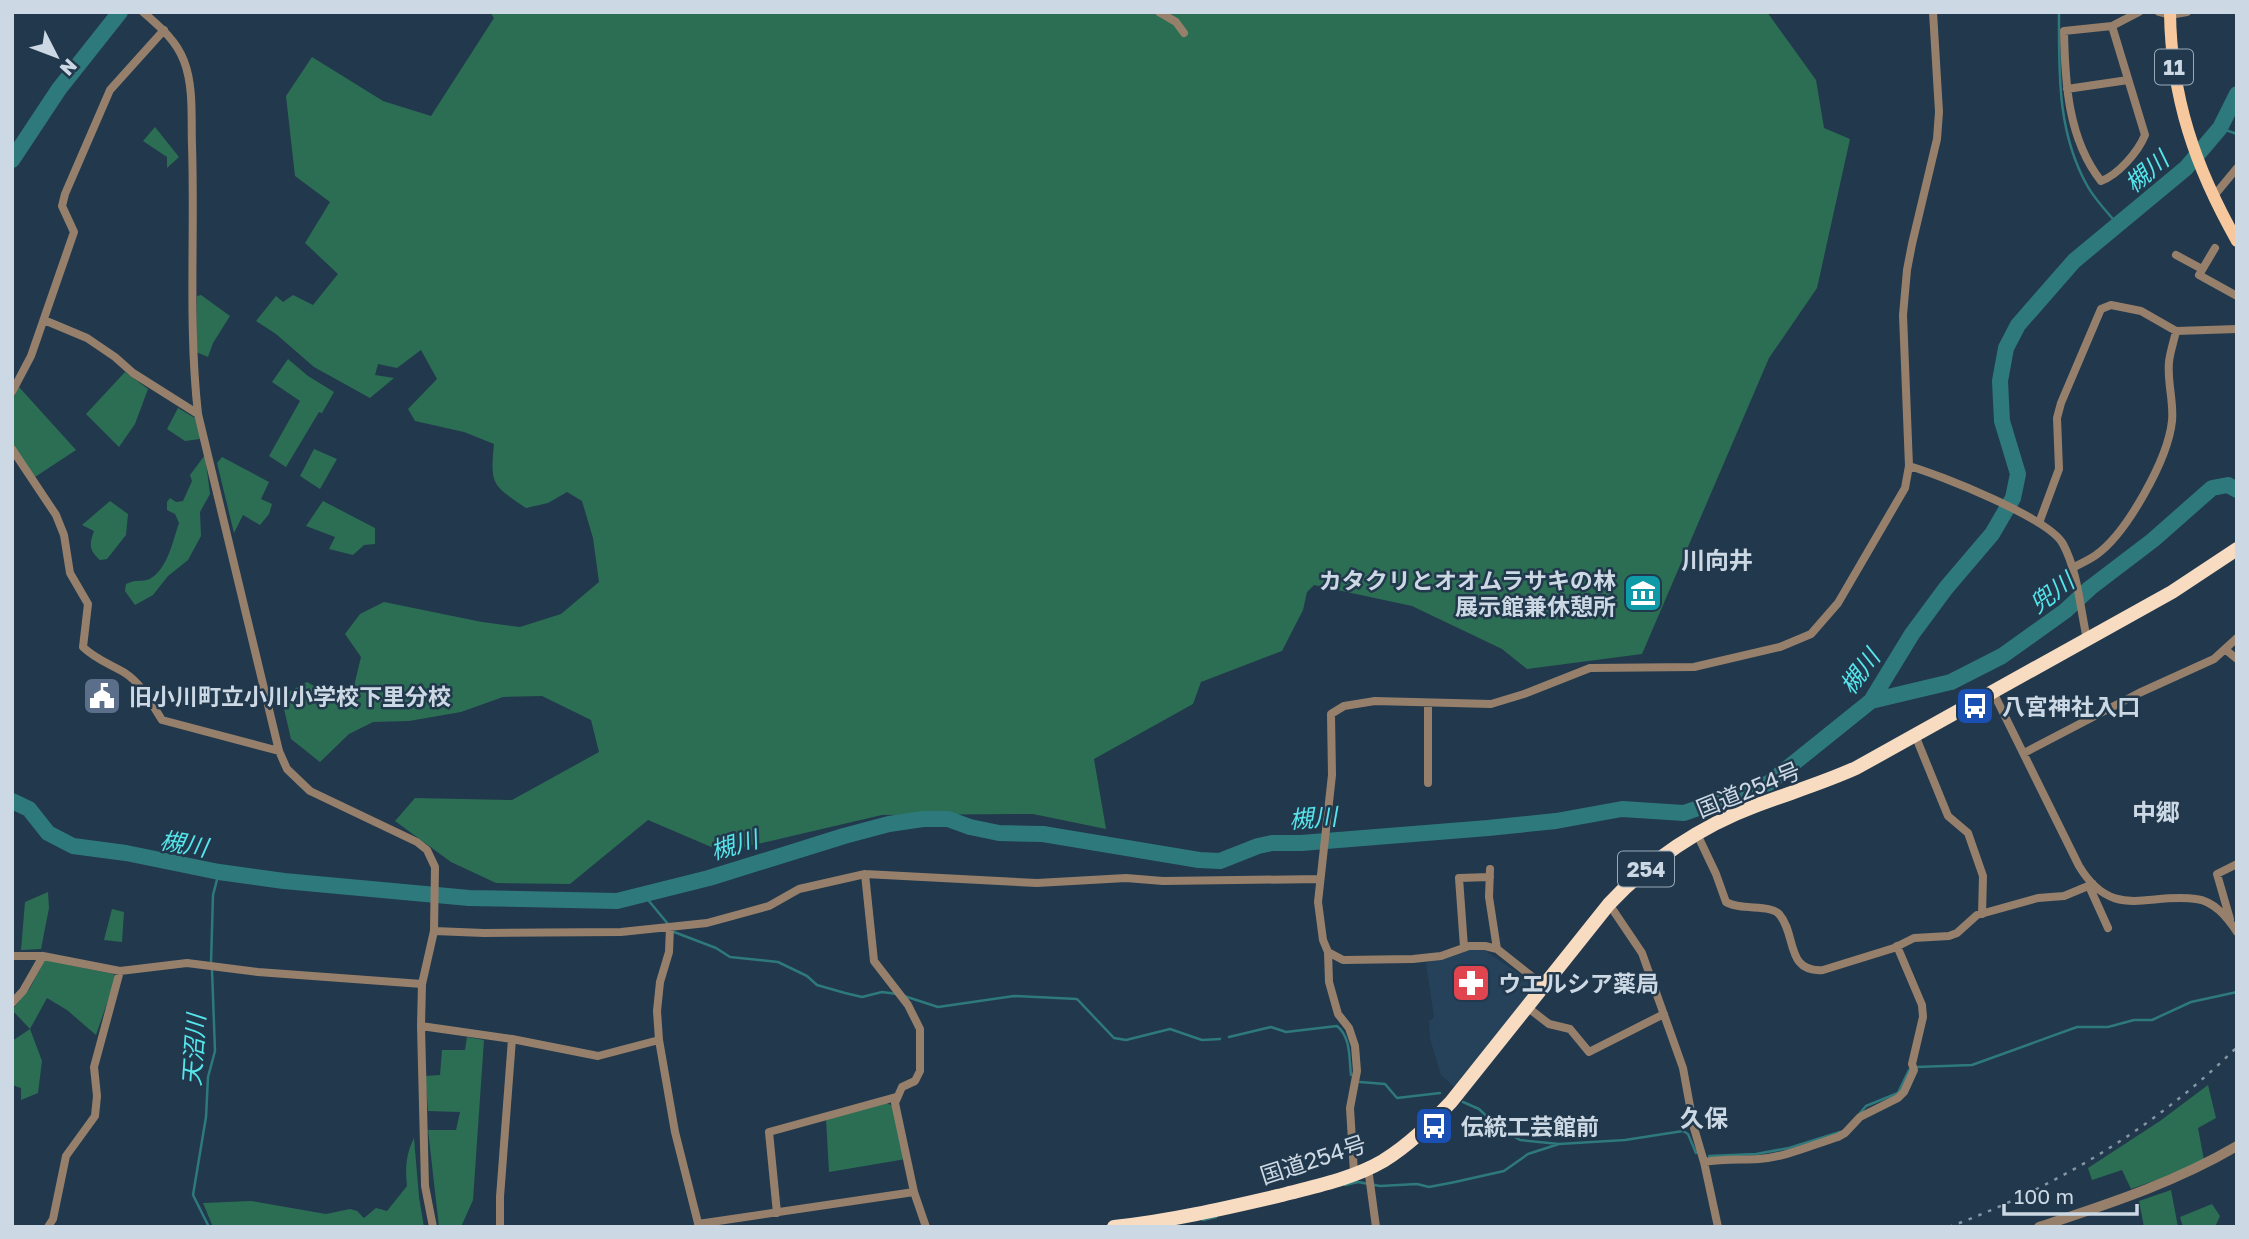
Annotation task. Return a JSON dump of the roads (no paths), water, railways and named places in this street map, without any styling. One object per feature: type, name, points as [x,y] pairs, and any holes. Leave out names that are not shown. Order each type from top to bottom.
[{"type":"highway","name":"国道254号","points":[[1114,1227],[1169,1221],[1326,1184],[1361,1171],[1410,1142],[1429,1126],[1453,1099],[1609,904],[1657,860],[1697,834],[1755,806],[1813,787],[1856,768],[2172,592],[2237,549]]},
{"type":"main road","name":"11","points":[[2166,13],[2184,122],[2192,149],[2237,240]]},
{"type":"street","points":[[144,12],[162,28],[179,50],[186,64],[190,85],[193,164],[192,362],[198,414],[279,751],[287,769],[310,790],[417,842],[428,850],[435,870],[434,928],[422,985],[421,1026],[425,1186],[433,1227]]},
{"type":"street","points":[[1158,12],[1176,22],[1184,33]]},
{"type":"street","points":[[1376,1227],[1361,1171],[1349,1108],[1357,1071],[1355,1046],[1349,1028],[1338,1014],[1329,982],[1328,952],[1320,923],[1318,902],[1332,775],[1331,714],[1344,706],[1375,701],[1491,704],[1590,668],[1694,667],[1780,647],[1811,635],[1838,603],[1905,488],[1909,466],[1903,315],[1909,257],[1937,139],[1939,112],[1933,12]]},
{"type":"street","points":[[2112,26],[2145,135],[2142,143],[2111,177],[2101,181],[2091,169],[2077,136],[2067,89],[2064,31],[2112,26],[2139,12]]},
{"type":"street","points":[[2166,13],[2187,12]]},
{"type":"street","points":[[12,392],[31,356],[74,232],[62,206],[65,194],[110,90],[162,28]]},
{"type":"street","points":[[2067,89],[2128,80]]},
{"type":"street","points":[[2211,192],[2237,168]]},
{"type":"street","points":[[2215,248],[2199,275],[2237,296]]},
{"type":"street","points":[[2176,255],[2202,269]]},
{"type":"street","points":[[2038,522],[2059,469],[2057,418],[2061,403],[2101,309],[2111,305],[2141,311],[2176,331],[2237,329]]},
{"type":"street","points":[[44,320],[87,338],[133,373],[198,414]]},
{"type":"street","points":[[2073,571],[2109,543],[2138,504],[2157,469],[2167,445],[2172,421],[2169,363],[2176,331]]},
{"type":"street","points":[[12,449],[57,515],[64,535],[70,573],[88,604],[83,647],[140,685],[162,720],[279,751]]},
{"type":"street","points":[[1909,466],[1943,476],[1987,497],[2038,522],[2060,539],[2073,571],[2087,639]]},
{"type":"street","points":[[2024,753],[2139,693],[2214,659],[2237,638]]},
{"type":"street","points":[[2226,650],[2237,659]]},
{"type":"street","points":[[1993,692],[2091,885],[2108,928]]},
{"type":"street","points":[[1428,703],[1428,783]]},
{"type":"street","points":[[1915,735],[1948,816],[1954,824],[1968,833],[1983,876],[1982,914]]},
{"type":"street","points":[[1697,834],[1726,902],[1750,909],[1772,909],[1779,914],[1799,963],[1813,971],[1898,946],[1914,938],[1957,933],[1970,920],[1982,914],[2038,898],[2064,896],[2091,885]]},
{"type":"street","points":[[2237,864],[2217,874],[2231,922],[2237,932]]},
{"type":"street","points":[[1464,947],[1459,878],[1490,873],[1489,897],[1497,949]]},
{"type":"street","points":[[434,928],[484,933],[621,932],[670,928],[729,918],[769,906],[799,889],[865,874],[1037,883],[1126,878],[1164,881],[1320,879]]},
{"type":"street","points":[[865,874],[874,961],[904,1000],[920,1029],[920,1071],[915,1081],[902,1087],[895,1103],[914,1192],[926,1227]]},
{"type":"street","points":[[2091,885],[2115,898],[2132,902],[2198,899],[2213,905],[2231,922]]},
{"type":"street","points":[[1609,904],[1642,953],[1683,1068],[1694,1128],[1718,1227]]},
{"type":"street","points":[[670,928],[669,952],[660,982],[657,1011],[659,1040],[676,1132],[699,1226],[914,1192]]},
{"type":"street","points":[[1328,952],[1343,960],[1413,959],[1441,956],[1464,947],[1485,946],[1497,949],[1544,986]]},
{"type":"street","points":[[1704,1162],[1726,1158],[1760,1159],[1838,1137],[1860,1117],[1898,1098],[1904,1092],[1914,1070],[1912,1064],[1923,1017],[1922,1006],[1898,946]]},
{"type":"street","points":[[12,956],[43,956],[120,971],[187,963],[258,972],[422,985]]},
{"type":"street","points":[[12,1003],[23,991],[43,956]]},
{"type":"street","points":[[48,1227],[53,1219],[66,1156],[95,1116],[97,1096],[94,1067],[120,971]]},
{"type":"street","points":[[1527,1007],[1549,1024],[1570,1030],[1589,1052],[1664,1014]]},
{"type":"street","points":[[421,1026],[512,1039],[598,1056],[659,1040]]},
{"type":"street","points":[[500,1227],[512,1039]]},
{"type":"street","points":[[778,1213],[769,1132],[897,1097]]},
{"type":"street","points":[[2039,1227],[2164,1184],[2199,1169],[2237,1146]]},
{"type":"waterway","name":"槻川","points":[[12,160],[59,89],[120,12]]},
{"type":"waterway","points":[[2059,12],[2060,80],[2070,145],[2088,187],[2119,226]]},
{"type":"waterway","name":"槻川","points":[[12,801],[29,809],[48,833],[73,846],[126,853],[219,872],[284,881],[469,898],[617,901],[709,878],[844,836],[889,824],[923,819],[948,819],[999,833],[1043,834],[1199,860],[1220,861],[1272,843],[1488,828],[1556,821],[1622,809],[1684,813],[1769,783],[1871,701],[1912,634],[1946,588],[1992,534],[2013,498],[2018,474],[2002,421],[2000,381],[2006,348],[2018,325],[2074,261],[2186,168],[2220,128],[2237,94]]},
{"type":"waterway","points":[[2220,128],[2237,134]]},
{"type":"waterway","name":"兜川","points":[[1871,701],[1951,682],[2002,656],[2065,611],[2212,488],[2228,485],[2237,490]]},
{"type":"waterway","name":"天沼川","points":[[211,963],[213,895],[219,872]]},
{"type":"waterway","points":[[644,895],[668,924]]},
{"type":"waterway","points":[[674,932],[716,948],[730,957],[778,962],[807,976],[817,985],[845,993],[862,997],[882,992],[897,994]]},
{"type":"waterway","name":"天沼川","points":[[209,1227],[193,1195],[206,1117],[208,1077],[215,1051],[212,970]]},
{"type":"waterway","points":[[1917,1067],[1972,1065],[2077,1027],[2108,1027],[2134,1020],[2152,1020],[2191,1002],[2237,992]]},
{"type":"waterway","points":[[904,996],[938,1007],[1014,996],[1077,999],[1114,1038],[1126,1040],[1170,1029],[1202,1040],[1220,1039]]},
{"type":"waterway","points":[[1229,1037],[1271,1027],[1286,1032],[1337,1026],[1347,1042],[1351,1075]]},
{"type":"waterway","points":[[1860,1113],[1866,1106],[1898,1093],[1909,1070]]},
{"type":"waterway","points":[[1360,1082],[1385,1084],[1397,1098],[1440,1093]]},
{"type":"waterway","points":[[1463,1102],[1479,1109],[1499,1128],[1520,1140],[1559,1144],[1625,1140],[1683,1131],[1688,1134],[1696,1153]]},
{"type":"waterway","points":[[1709,1156],[1756,1154],[1789,1148],[1840,1132]]},
{"type":"waterway","points":[[1345,1185],[1358,1182],[1380,1186],[1417,1184],[1429,1187],[1504,1171],[1528,1154],[1559,1144]]},
{"type":"waterway","points":[[1203,1220],[1216,1217]]},
{"type":"railway","points":[[1949,1227],[2028,1193],[2102,1152],[2172,1104],[2237,1047]]},
{"type":"place","name":"カタクリとオオムラサキの林 展示館兼休憩所","points":[[1643,593]]},
{"type":"place","name":"旧小川町立小川小学校下里分校","points":[[102,696]]},
{"type":"place","name":"八宮神社入口","points":[[1975,706]]},
{"type":"place","name":"ウエルシア薬局","points":[[1471,983]]},
{"type":"place","name":"伝統工芸館前","points":[[1434,1126]]},
{"type":"district","name":"川向井","points":[[1717,559]]},
{"type":"district","name":"中郷","points":[[2156,811]]},
{"type":"district","name":"久保","points":[[1704,1117]]}]
